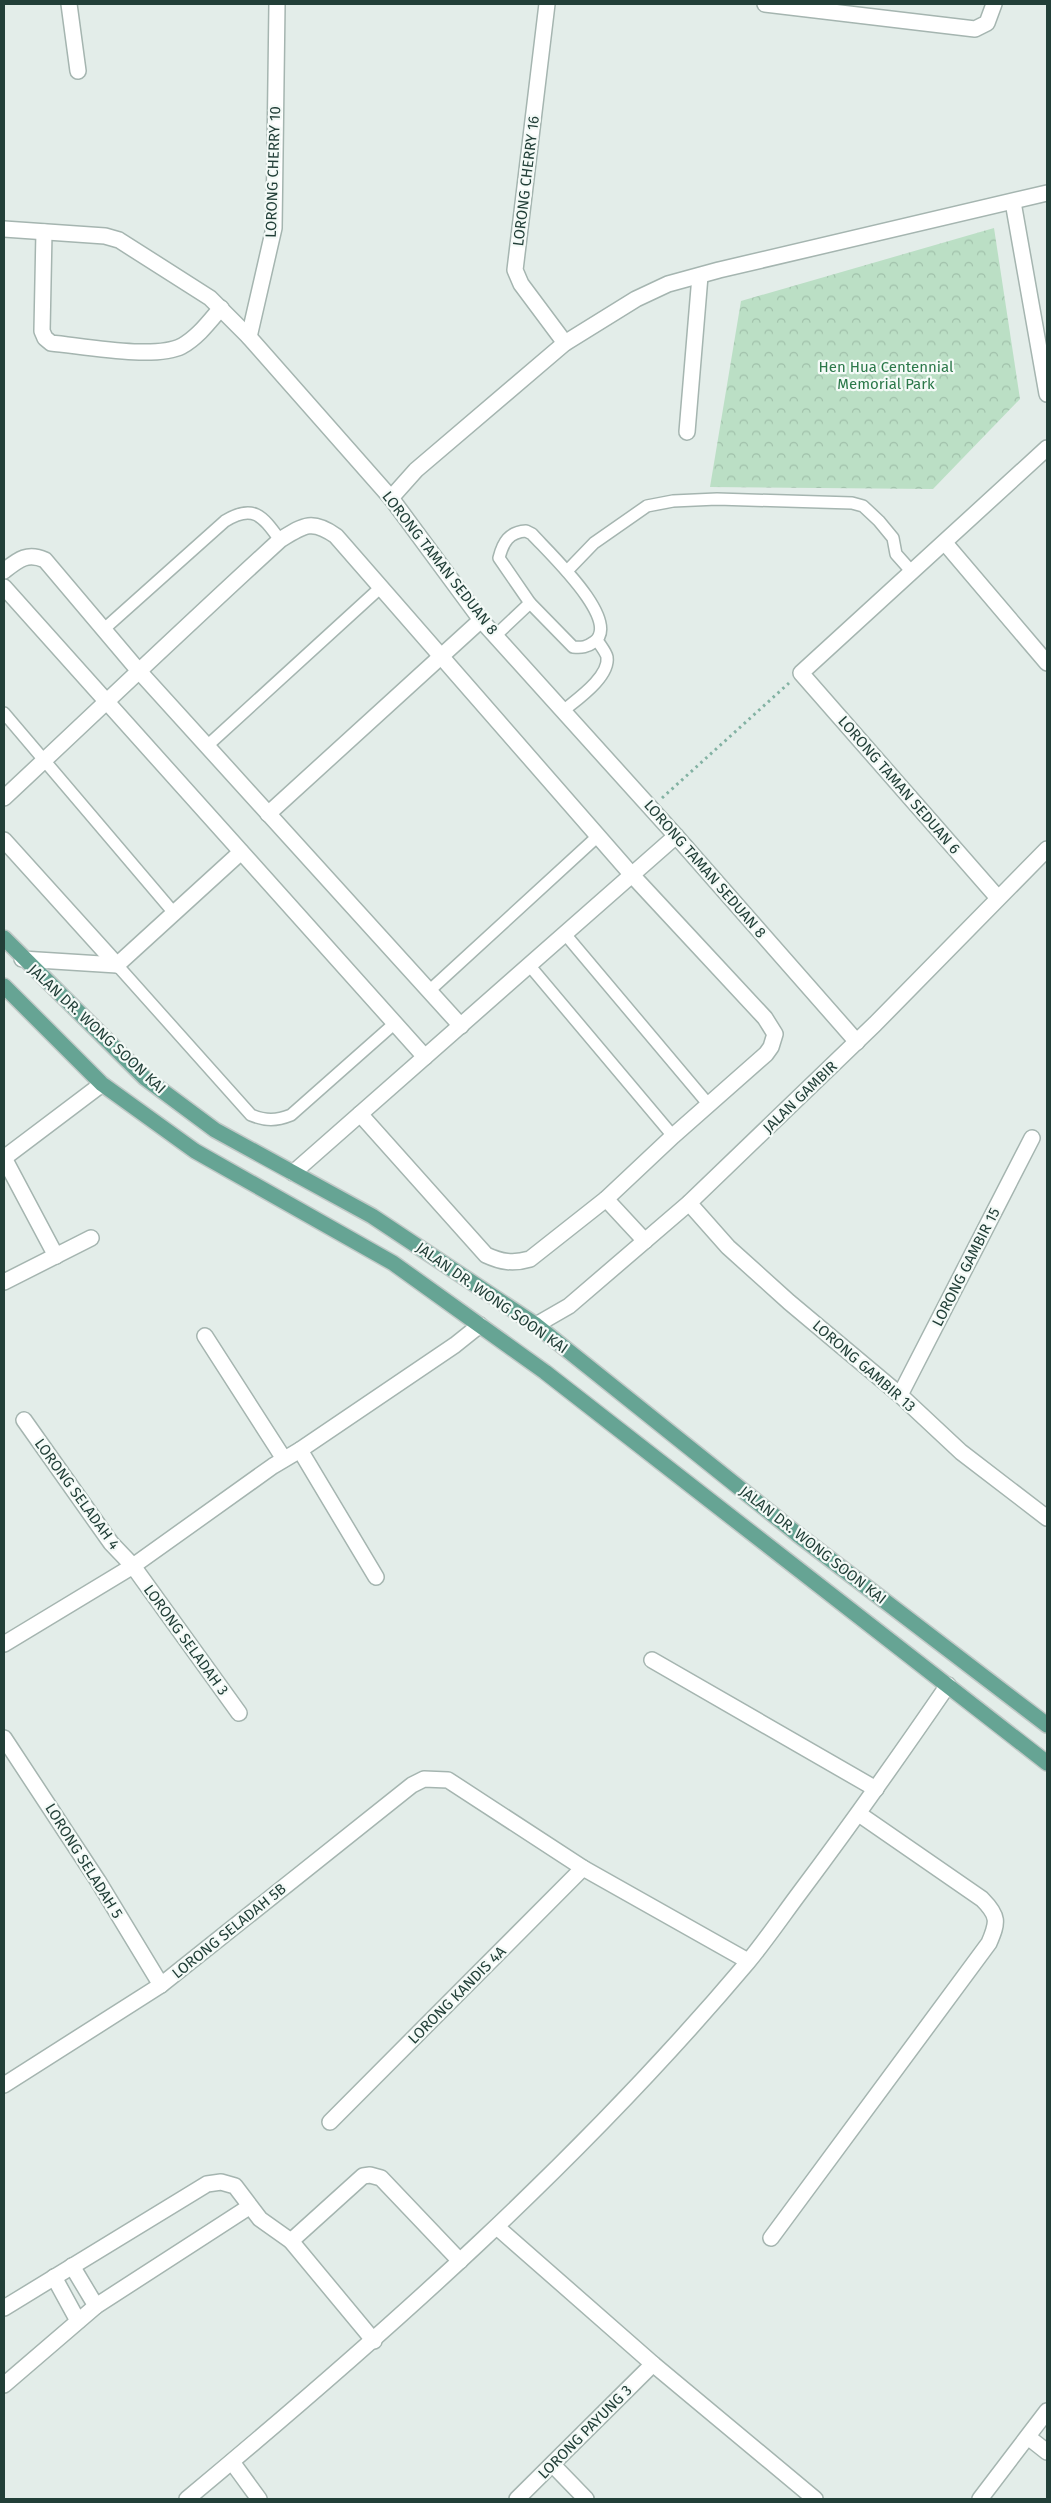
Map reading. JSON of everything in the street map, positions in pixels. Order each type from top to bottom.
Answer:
[{"type":"main road","name":"JALAN DR. WONG SOON KAI","points":[[4,938],[22,958],[145,1078],[215,1130],[372,1216],[536,1325],[797,1534],[1047,1725]]},
{"type":"main road","name":"JALAN DR. WONG SOON KAI","points":[[4,986],[102,1084],[195,1151],[393,1263],[480,1325],[545,1372],[1047,1763]]},
{"type":"street","points":[[69,4],[78,71]]},
{"type":"street","name":"LORONG CHERRY 10","points":[[249,337],[274,228],[277,4]]},
{"type":"street","name":"LORONG CHERRY 16","points":[[547,4],[515,270],[521,284],[565,343]]},
{"type":"street","points":[[766,4],[975,29],[987,23],[994,4]]},
{"type":"street","points":[[391,498],[416,470],[565,343],[636,298],[668,284],[1047,193]]},
{"type":"street","points":[[1013,202],[1047,394]]},
{"type":"street","name":"LORONG TAMAN SEDUAN 8","points":[[4,229],[105,236],[119,240],[210,298],[249,337],[391,498],[481,620],[676,836],[857,1042]]},
{"type":"street","points":[[44,232],[42,331],[45,338],[51,343],[156,353],[181,346],[202,332],[220,308]]},
{"type":"street","points":[[687,432],[700,276]]},
{"type":"street","points":[[801,673],[1047,448]]},
{"type":"street","points":[[4,798],[107,702],[138,670],[280,540],[302,526],[320,525],[336,536],[632,875],[773,1029],[774,1040],[766,1054],[673,1136],[606,1199],[530,1259],[508,1262],[496,1260],[486,1255],[360,1114]]},
{"type":"street","points":[[945,543],[1047,663]]},
{"type":"street","points":[[4,570],[18,559],[27,556],[35,556],[45,560],[138,670],[460,1026]]},
{"type":"street","points":[[4,587],[425,1057]]},
{"type":"street","points":[[268,814],[481,620]]},
{"type":"street","name":"LORONG TAMAN SEDUAN 6","points":[[801,673],[998,898]]},
{"type":"street","points":[[293,1173],[676,836]]},
{"type":"street","points":[[4,840],[117,965]]},
{"type":"street","name":"JALAN GAMBIR","points":[[536,1325],[569,1306],[690,1203],[857,1042],[1047,850]]},
{"type":"street","points":[[22,958],[117,965],[241,852]]},
{"type":"street","points":[[56,1256],[4,1158],[102,1084]]},
{"type":"street","name":"LORONG GAMBIR 15","points":[[900,1395],[1032,1138]]},
{"type":"street","points":[[606,1199],[645,1240]]},
{"type":"street","name":"LORONG GAMBIR 13","points":[[690,1203],[728,1247],[900,1395],[961,1452],[1047,1518]]},
{"type":"street","points":[[4,1282],[91,1238]]},
{"type":"street","points":[[4,1644],[133,1566],[284,1459],[455,1345],[480,1325]]},
{"type":"street","points":[[204,1336],[284,1459]]},
{"type":"street","name":"LORONG SELADAH 4","points":[[24,1420],[111,1543],[133,1566]]},
{"type":"street","points":[[300,1450],[376,1577]]},
{"type":"street","name":"LORONG SELADAH 3","points":[[133,1566],[239,1713]]},
{"type":"street","points":[[652,1660],[876,1789]]},
{"type":"street","points":[[187,2499],[374,2341],[497,2227],[646,2076],[748,1962],[859,1814],[948,1685]]},
{"type":"street","name":"LORONG SELADAH 5","points":[[4,1738],[98,1881],[161,1985]]},
{"type":"street","name":"LORONG SELADAH 5B","points":[[4,2085],[161,1985],[412,1784],[424,1779],[448,1780],[583,1868]]},
{"type":"street","points":[[771,2238],[989,1944],[996,1921],[993,1910],[982,1899],[859,1814]]},
{"type":"street","points":[[583,1868],[748,1962]]},
{"type":"street","name":"LORONG KANDIS 4A","points":[[330,2122],[583,1868]]},
{"type":"street","points":[[291,2241],[363,2176],[370,2174],[381,2178],[460,2261]]},
{"type":"street","points":[[4,2308],[207,2184],[221,2182],[236,2186],[249,2207],[260,2219],[291,2241],[374,2341]]},
{"type":"street","points":[[4,2385],[96,2306],[249,2207]]},
{"type":"street","points":[[497,2227],[653,2364],[815,2499]]},
{"type":"street","points":[[72,2266],[96,2306]]},
{"type":"street","points":[[54,2277],[78,2321]]},
{"type":"street","name":"LORONG PAYUNG 3","points":[[517,2499],[653,2364]]},
{"type":"street","points":[[980,2499],[1047,2411]]},
{"type":"street","points":[[1028,2437],[1047,2452]]},
{"type":"street","points":[[232,2462],[259,2499]]},
{"type":"street","points":[[553,2465],[586,2499]]},
{"type":"lane","points":[[567,571],[594,543],[647,506],[673,501],[717,499],[852,503],[863,506],[893,538],[896,554],[912,572]]},
{"type":"lane","points":[[103,630],[226,521],[237,514],[250,512],[263,518],[280,540]]},
{"type":"lane","points":[[526,531],[532,534],[567,571],[598,612],[601,629],[597,640],[586,647],[573,647],[530,603],[499,558],[507,538],[516,532],[526,531]]},
{"type":"lane","points":[[207,746],[380,588]]},
{"type":"lane","points":[[495,636],[530,603]]},
{"type":"lane","points":[[563,711],[595,685],[605,667],[607,657],[597,640]]},
{"type":"lane","points":[[4,713],[174,912]]},
{"type":"lane","points":[[429,991],[598,836]]},
{"type":"lane","points":[[565,934],[709,1105]]},
{"type":"lane","points":[[117,965],[251,1115],[264,1120],[279,1120],[291,1114],[395,1023]]},
{"type":"lane","points":[[530,965],[673,1136]]},
{"type":"path","points":[[651,809],[801,673]]},
{"type":"green space","name":"Hen Hua Centennial Memorial Park","points":[[994,228],[1020,399],[933,489],[710,487],[741,301]]}]
